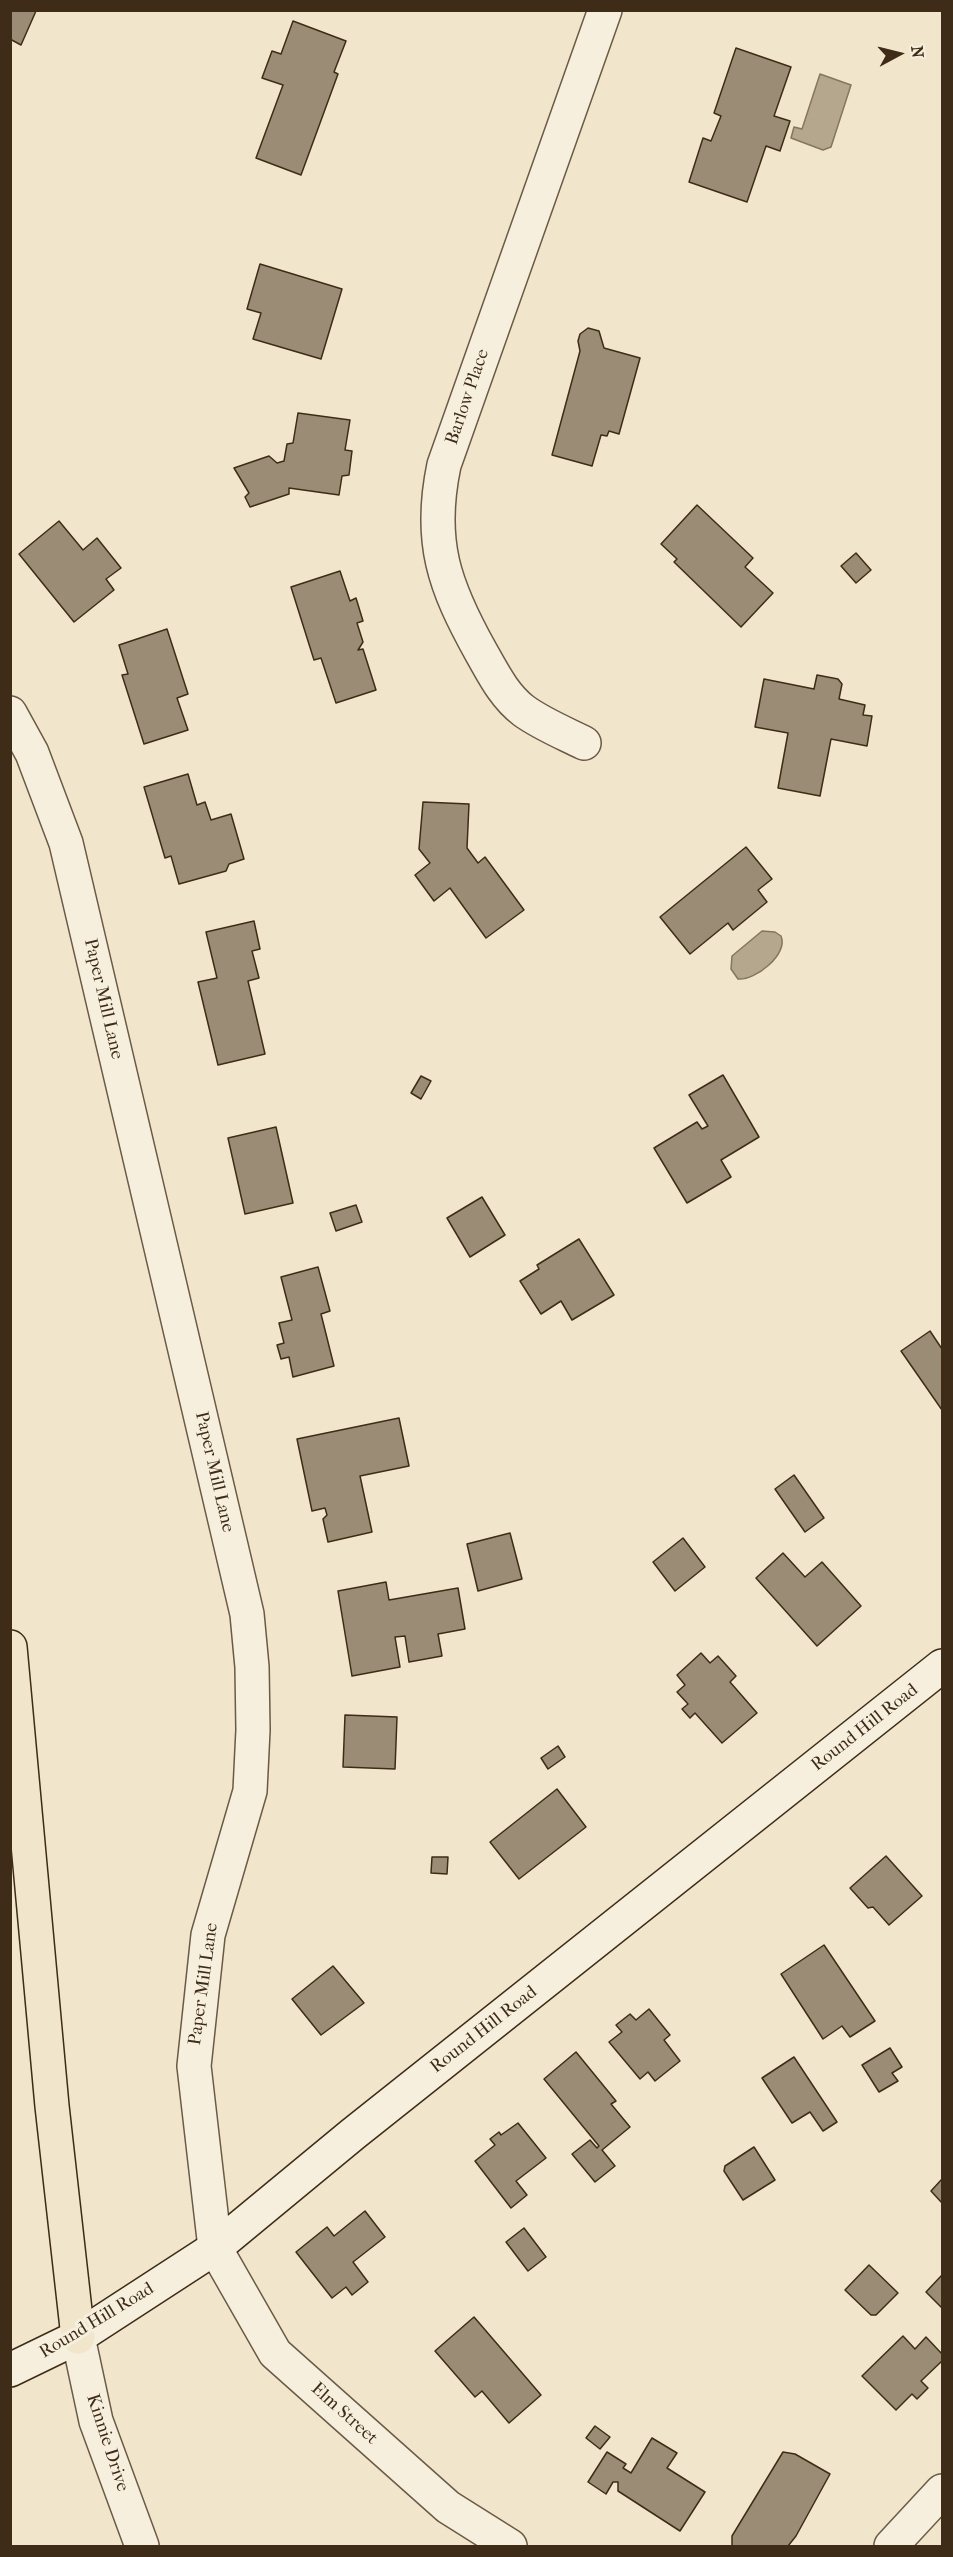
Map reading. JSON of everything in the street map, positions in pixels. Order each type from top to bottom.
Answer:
[{"type":"highway","points":[[10,1647],[51,2106],[78,2337]]},
{"type":"street","name":"Barlow Place","points":[[584,743],[522,710],[502,689],[457,609],[443,570],[438,537],[437,498],[444,465],[605,10]]},
{"type":"street","name":"Paper Mill Lane","points":[[10,713],[32,753],[66,843],[247,1614],[252,1667],[253,1730],[250,1791],[207,1935],[194,2066],[215,2248]]},
{"type":"street","name":"Round Hill Road","points":[[10,2370],[78,2337],[215,2248],[353,2134],[942,1666]]},
{"type":"street","name":"Elm Street","points":[[215,2248],[275,2352],[448,2507],[510,2547]]},
{"type":"street","name":"Kinnie Drive","points":[[78,2337],[96,2421],[142,2547]]},
{"type":"street","points":[[891,2547],[942,2492]]},
{"type":"shaded area","points":[[820,74],[851,85],[831,147],[823,150],[791,138],[794,127],[802,129]]},
{"type":"shaded area","points":[[762,931],[775,932],[781,936],[780,951],[761,971],[753,976],[738,979],[731,969],[732,956]]},
{"type":"building","points":[[10,10],[36,11],[21,45],[10,39]]},
{"type":"building","points":[[293,21],[346,41],[334,72],[338,74],[301,175],[256,158],[283,85],[262,78],[272,51],[281,54]]},
{"type":"building","points":[[736,48],[791,67],[774,116],[790,121],[780,151],[766,146],[747,202],[689,182],[703,138],[711,141],[721,116],[714,113]]},
{"type":"building","points":[[260,264],[342,289],[321,359],[253,339],[261,313],[247,309]]},
{"type":"building","points":[[588,328],[599,331],[604,348],[640,358],[619,434],[609,431],[607,436],[601,435],[592,466],[552,455],[580,351],[578,341],[580,334]]},
{"type":"building","points":[[298,413],[350,420],[345,450],[352,451],[349,475],[342,476],[339,495],[289,488],[289,494],[250,507],[245,497],[249,493],[234,468],[269,456],[277,463],[284,461],[287,444],[293,443]]},
{"type":"building","points":[[697,505],[753,558],[745,567],[773,593],[741,627],[674,562],[677,559],[661,544]]},
{"type":"building","points":[[59,521],[83,550],[97,538],[121,568],[106,579],[114,590],[74,622],[19,554]]},
{"type":"building","points":[[856,553],[871,570],[856,583],[841,566]]},
{"type":"building","points":[[340,571],[350,601],[356,598],[363,621],[357,623],[363,642],[358,650],[363,649],[376,690],[336,703],[321,658],[314,660],[291,587]]},
{"type":"building","points":[[167,629],[188,694],[177,698],[188,730],[144,744],[122,675],[128,674],[119,645]]},
{"type":"building","points":[[817,675],[838,679],[842,684],[839,699],[865,705],[863,715],[872,716],[867,746],[831,739],[820,796],[778,788],[788,733],[755,727],[764,679],[814,689]]},
{"type":"building","points":[[188,774],[197,805],[205,802],[211,820],[231,814],[244,859],[229,864],[226,871],[179,884],[171,856],[165,858],[144,787]]},
{"type":"building","points":[[423,802],[469,804],[467,848],[478,863],[485,857],[524,910],[486,938],[450,888],[434,901],[415,875],[430,863],[419,849]]},
{"type":"building","points":[[746,847],[772,879],[758,890],[767,902],[733,930],[728,923],[690,954],[660,917]]},
{"type":"building","points":[[254,921],[260,949],[252,951],[259,978],[248,981],[265,1054],[218,1065],[198,982],[217,978],[206,932]]},
{"type":"building","points":[[723,1075],[759,1137],[721,1160],[731,1177],[687,1203],[654,1148],[697,1122],[702,1129],[708,1126],[689,1095]]},
{"type":"building","points":[[421,1076],[431,1081],[421,1099],[411,1093]]},
{"type":"building","points":[[276,1127],[293,1203],[245,1214],[228,1138]]},
{"type":"building","points":[[482,1197],[505,1235],[470,1257],[447,1218]]},
{"type":"building","points":[[356,1205],[362,1222],[336,1231],[330,1213]]},
{"type":"building","points":[[579,1239],[614,1295],[572,1320],[561,1301],[541,1314],[520,1281],[539,1269],[537,1265]]},
{"type":"building","points":[[318,1267],[330,1311],[321,1314],[334,1366],[293,1377],[289,1357],[281,1359],[277,1345],[284,1343],[279,1323],[292,1320],[281,1277]]},
{"type":"building","points":[[930,1331],[942,1349],[942,1410],[901,1351]]},
{"type":"building","points":[[399,1418],[409,1466],[360,1476],[372,1532],[328,1542],[323,1519],[327,1515],[325,1508],[312,1511],[297,1439]]},
{"type":"building","points":[[794,1475],[824,1518],[805,1532],[775,1489]]},
{"type":"building","points":[[510,1533],[522,1579],[478,1591],[467,1544]]},
{"type":"building","points":[[683,1538],[705,1567],[675,1591],[653,1562]]},
{"type":"building","points":[[783,1553],[805,1577],[822,1562],[861,1606],[817,1646],[756,1578]]},
{"type":"building","points":[[386,1582],[389,1600],[458,1588],[465,1629],[438,1634],[442,1656],[409,1662],[405,1636],[395,1637],[400,1667],[352,1676],[338,1591]]},
{"type":"building","points":[[701,1653],[710,1663],[718,1656],[736,1676],[730,1682],[757,1713],[722,1743],[695,1713],[690,1718],[682,1709],[688,1704],[677,1692],[685,1685],[677,1675]]},
{"type":"building","points":[[345,1715],[397,1717],[395,1769],[343,1767]]},
{"type":"building","points":[[558,1746],[565,1757],[548,1769],[541,1758]]},
{"type":"building","points":[[557,1789],[586,1827],[519,1879],[490,1842]]},
{"type":"building","points":[[886,1856],[922,1896],[889,1925],[873,1907],[868,1908],[850,1888]]},
{"type":"building","points":[[432,1857],[448,1857],[447,1874],[431,1873]]},
{"type":"building","points":[[824,1945],[875,2021],[850,2037],[842,2026],[823,2039],[781,1974]]},
{"type":"building","points":[[333,1966],[364,2003],[321,2035],[292,1999]]},
{"type":"building","points":[[649,2009],[670,2035],[664,2040],[680,2061],[655,2081],[648,2072],[640,2079],[609,2042],[622,2032],[616,2025],[630,2014],[636,2020]]},
{"type":"building","points":[[890,2048],[902,2067],[892,2073],[898,2081],[879,2092],[862,2065]]},
{"type":"building","points":[[576,2052],[616,2101],[611,2104],[630,2127],[602,2150],[615,2166],[595,2182],[572,2154],[590,2140],[597,2148],[599,2146],[544,2079]]},
{"type":"building","points":[[794,2057],[837,2122],[823,2131],[810,2112],[792,2123],[762,2078]]},
{"type":"building","points":[[518,2123],[546,2158],[516,2181],[527,2195],[511,2208],[475,2161],[495,2145],[490,2139],[499,2132],[501,2135]]},
{"type":"building","points":[[754,2147],[775,2180],[743,2200],[724,2171],[725,2166]]},
{"type":"building","points":[[942,2179],[942,2203],[931,2191]]},
{"type":"building","points":[[365,2211],[385,2237],[353,2262],[368,2282],[352,2295],[346,2287],[332,2298],[296,2252],[327,2227],[334,2236]]},
{"type":"building","points":[[524,2228],[546,2257],[528,2271],[506,2242]]},
{"type":"building","points":[[869,2265],[898,2293],[876,2315],[871,2315],[845,2290]]},
{"type":"building","points":[[942,2275],[942,2308],[926,2292]]},
{"type":"building","points":[[474,2317],[541,2395],[509,2423],[482,2391],[475,2397],[435,2351]]},
{"type":"building","points":[[903,2336],[915,2349],[926,2337],[942,2354],[942,2361],[921,2381],[928,2388],[917,2399],[912,2394],[896,2410],[862,2376]]},
{"type":"building","points":[[595,2426],[610,2437],[600,2449],[586,2438]]},
{"type":"building","points":[[652,2438],[677,2453],[667,2468],[705,2492],[680,2531],[618,2491],[618,2482],[613,2482],[606,2494],[588,2482],[607,2452],[626,2464],[623,2468],[631,2473]]},
{"type":"building","points":[[783,2452],[795,2454],[830,2474],[796,2536],[788,2546],[732,2546],[732,2536]]}]
